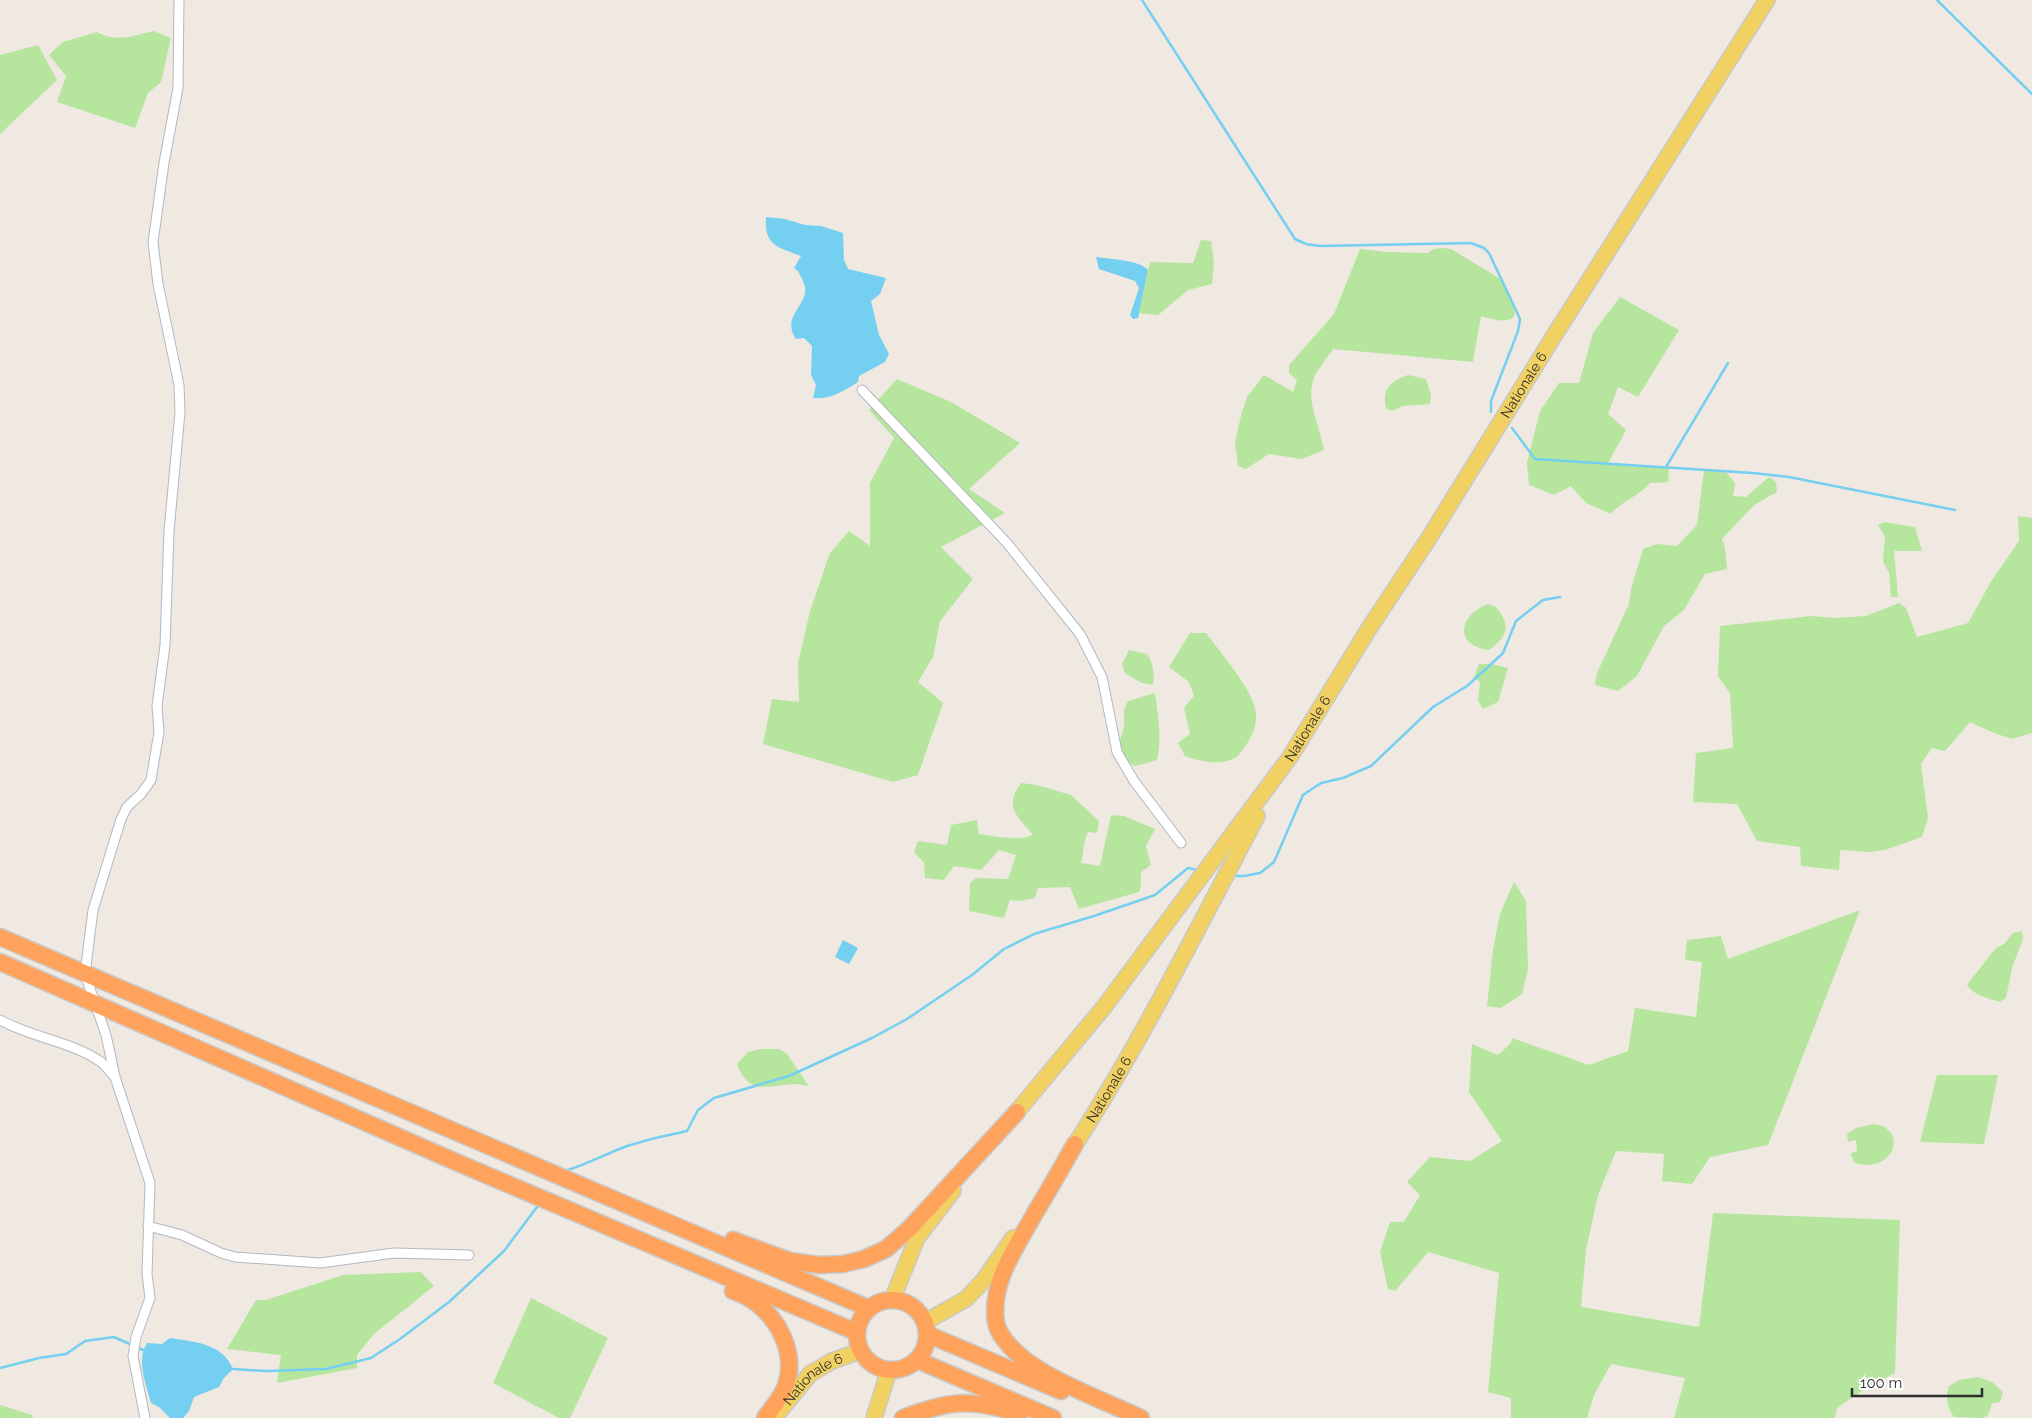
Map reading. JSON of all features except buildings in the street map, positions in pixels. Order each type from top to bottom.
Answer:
[{"type":"highway","points":[[0,937],[470,1140],[868,1308]]},
{"type":"highway","points":[[0,962],[456,1162],[856,1332],[862,1315],[868,1308],[875,1304],[892,1300],[902,1301],[920,1313],[926,1328],[923,1352],[909,1366],[899,1370],[889,1370]]},
{"type":"highway","points":[[470,1140],[790,1261],[819,1265],[843,1264],[864,1259],[886,1249],[909,1230],[1017,1112]]},
{"type":"highway","points":[[1075,1144],[1009,1260],[995,1304],[996,1324],[1007,1343],[1026,1360],[1052,1376],[1141,1418]]},
{"type":"highway","points":[[456,1162],[756,1303],[767,1313],[781,1331],[788,1353],[789,1369],[786,1385],[766,1418]]},
{"type":"highway","points":[[926,1328],[1122,1418]]},
{"type":"highway","name":"Nationale 6","points":[[856,1332],[860,1351],[867,1361],[877,1368],[889,1370]]},
{"type":"highway","points":[[917,1360],[1053,1418]]},
{"type":"highway","points":[[904,1418],[944,1404],[966,1402],[993,1405],[1030,1418]]},
{"type":"main road","name":"Nationale 6","points":[[892,1300],[917,1238],[1017,1112],[1104,1007],[1280,770],[1370,627],[1429,538],[1547,347],[1767,0]]},
{"type":"main road","name":"Nationale 6","points":[[926,1328],[966,1299],[983,1281],[1075,1144],[1160,1001],[1280,770]]},
{"type":"main road","name":"Nationale 6","points":[[774,1418],[810,1374],[832,1361],[860,1351]]},
{"type":"main road","points":[[874,1418],[889,1370]]},
{"type":"street","points":[[145,1418],[132,1356],[136,1337],[150,1298],[147,1274],[150,1183],[115,1077],[106,1035],[85,974],[93,910],[97,894],[121,819],[127,807],[141,794],[150,780],[159,732],[158,706],[165,645],[169,531],[180,412],[179,385],[158,284],[153,242],[164,163],[178,88],[179,0]]},
{"type":"street","points":[[862,390],[1007,544],[1080,634],[1102,677],[1117,752],[1134,781],[1181,843]]},
{"type":"street","points":[[0,1020],[18,1030],[70,1045],[102,1063],[115,1077]]},
{"type":"street","points":[[148,1226],[182,1235],[221,1253],[235,1257],[320,1263],[394,1253],[470,1255]]},
{"type":"green space","points":[[153,31],[171,38],[161,82],[148,93],[135,128],[57,102],[66,76],[49,55],[63,42],[97,32],[118,38]]},
{"type":"green space","points":[[38,45],[57,80],[0,134],[0,55]]},
{"type":"green space","points":[[1201,240],[1211,241],[1214,263],[1212,284],[1188,290],[1158,315],[1139,313],[1150,262],[1193,263]]},
{"type":"green space","points":[[1360,249],[1428,253],[1433,249],[1451,249],[1499,278],[1506,286],[1513,302],[1515,312],[1514,317],[1510,319],[1498,320],[1481,316],[1473,362],[1333,349],[1315,375],[1311,396],[1324,450],[1302,459],[1269,454],[1246,469],[1238,466],[1235,442],[1247,397],[1264,375],[1293,392],[1297,380],[1289,373],[1289,365],[1334,314]]},
{"type":"green space","points":[[1620,297],[1679,330],[1638,397],[1618,387],[1608,414],[1626,430],[1608,463],[1669,467],[1668,482],[1650,483],[1611,514],[1586,503],[1571,486],[1554,495],[1529,485],[1527,463],[1540,411],[1559,383],[1579,383],[1593,333]]},
{"type":"green space","points":[[1408,375],[1426,379],[1431,395],[1430,404],[1403,406],[1391,411],[1386,408],[1386,391],[1396,380]]},
{"type":"green space","points":[[897,379],[951,402],[1020,443],[969,489],[1005,513],[941,547],[973,579],[940,621],[933,657],[918,682],[943,703],[918,775],[893,782],[763,744],[772,699],[799,702],[798,663],[810,611],[830,553],[849,531],[870,546],[870,483],[894,438],[869,410]]},
{"type":"green space","points":[[1704,470],[1725,471],[1735,483],[1733,496],[1746,497],[1769,477],[1776,482],[1777,492],[1754,505],[1722,539],[1727,569],[1705,574],[1684,610],[1664,626],[1637,676],[1618,691],[1595,685],[1597,673],[1629,604],[1631,589],[1643,549],[1657,544],[1677,546],[1697,525]]},
{"type":"green space","points":[[2018,516],[2032,518],[2032,733],[2012,739],[1970,722],[1945,751],[1932,748],[1921,764],[1928,818],[1922,837],[1885,850],[1869,852],[1840,850],[1839,870],[1801,866],[1800,847],[1757,841],[1737,804],[1693,802],[1696,753],[1733,748],[1730,693],[1718,676],[1720,626],[1811,616],[1835,618],[1866,616],[1899,603],[1906,608],[1917,637],[1968,623],[1992,580],[2019,541]]},
{"type":"green space","points":[[1884,522],[1915,527],[1922,551],[1894,551],[1898,597],[1891,597],[1889,572],[1883,562],[1885,537],[1878,525]]},
{"type":"green space","points":[[1488,604],[1496,607],[1505,625],[1504,635],[1489,650],[1470,643],[1465,637],[1464,630],[1466,622],[1471,615]]},
{"type":"green space","points":[[1190,633],[1206,633],[1232,667],[1253,702],[1256,721],[1251,737],[1238,756],[1227,761],[1209,762],[1185,756],[1178,743],[1190,734],[1184,708],[1194,696],[1189,682],[1169,667]]},
{"type":"green space","points":[[1129,650],[1147,654],[1153,668],[1153,685],[1142,683],[1125,673],[1122,664]]},
{"type":"green space","points":[[1479,664],[1492,664],[1508,668],[1498,702],[1483,709],[1478,701],[1480,682],[1474,677]]},
{"type":"green space","points":[[1155,693],[1159,735],[1157,760],[1135,766],[1117,752],[1124,726],[1124,710],[1128,701]]},
{"type":"green space","points":[[1021,783],[1037,785],[1071,795],[1099,821],[1097,833],[1088,832],[1086,836],[1081,863],[1100,866],[1111,815],[1124,816],[1155,829],[1146,846],[1151,865],[1141,872],[1139,892],[1079,909],[1070,887],[1038,888],[1035,898],[1020,901],[1010,900],[1004,918],[969,911],[970,883],[976,878],[1008,879],[1016,855],[999,850],[981,870],[954,866],[944,880],[925,878],[924,863],[914,852],[918,841],[947,845],[951,825],[977,820],[979,834],[1013,838],[1033,835],[1018,817],[1013,805],[1013,799]]},
{"type":"green space","points":[[1514,882],[1526,901],[1528,969],[1522,994],[1501,1008],[1487,1006],[1493,950],[1500,914]]},
{"type":"green space","points":[[1860,910],[1768,1145],[1710,1157],[1692,1184],[1662,1181],[1664,1154],[1616,1151],[1598,1195],[1586,1250],[1581,1307],[1699,1327],[1713,1213],[1900,1220],[1895,1373],[1869,1386],[1837,1408],[1835,1418],[1674,1418],[1685,1378],[1611,1364],[1594,1395],[1587,1418],[1511,1418],[1511,1398],[1488,1392],[1499,1273],[1428,1252],[1395,1291],[1388,1289],[1380,1252],[1390,1222],[1404,1222],[1420,1195],[1407,1182],[1430,1157],[1470,1161],[1502,1141],[1469,1092],[1472,1044],[1498,1055],[1511,1043],[1512,1038],[1589,1065],[1628,1051],[1635,1008],[1696,1017],[1702,962],[1685,960],[1687,940],[1721,936],[1728,959]]},
{"type":"green space","points":[[2022,931],[2023,939],[2012,968],[2006,998],[2000,1002],[1974,992],[1967,985],[1995,949],[2004,944],[2013,933]]},
{"type":"green space","points":[[761,1049],[779,1049],[787,1054],[809,1086],[793,1084],[767,1087],[753,1084],[747,1080],[741,1074],[737,1064],[748,1052]]},
{"type":"green space","points":[[1937,1075],[1998,1075],[1984,1144],[1920,1142]]},
{"type":"green space","points":[[1874,1124],[1885,1128],[1892,1134],[1894,1142],[1892,1150],[1879,1163],[1868,1165],[1855,1163],[1850,1154],[1857,1151],[1856,1140],[1848,1142],[1847,1134],[1856,1128]]},
{"type":"green space","points":[[421,1272],[434,1286],[374,1334],[357,1355],[357,1368],[277,1383],[281,1355],[227,1349],[256,1300],[266,1300],[343,1275]]},
{"type":"green space","points":[[531,1298],[608,1338],[570,1418],[559,1418],[493,1383]]},
{"type":"green space","points":[[1978,1377],[1992,1382],[2003,1392],[2000,1402],[1992,1403],[1988,1415],[1983,1418],[1954,1417],[1947,1402],[1949,1386],[1959,1380]]},
{"type":"green space","points":[[0,1405],[32,1415],[33,1418],[0,1418]]},
{"type":"water","points":[[766,217],[785,219],[805,225],[821,226],[843,233],[844,260],[848,269],[886,278],[880,294],[871,301],[879,335],[889,354],[885,362],[859,376],[858,382],[837,394],[825,398],[813,398],[816,385],[811,375],[812,346],[804,338],[796,339],[791,323],[804,296],[803,281],[794,268],[801,256],[779,247],[770,240],[767,234]]},
{"type":"water","points":[[1096,257],[1131,262],[1148,270],[1138,318],[1133,319],[1130,315],[1139,288],[1135,281],[1099,269]]},
{"type":"water","points":[[843,940],[858,948],[849,964],[835,957]]},
{"type":"water","points":[[170,1338],[207,1345],[222,1354],[233,1369],[224,1378],[219,1387],[194,1397],[189,1411],[183,1418],[170,1418],[159,1407],[151,1403],[143,1372],[142,1357],[147,1343],[162,1344]]},
{"type":"waterway","points":[[1142,0],[1295,239],[1306,244],[1320,246],[1471,243],[1484,248],[1489,253],[1520,319],[1518,331],[1491,401],[1491,412]]},
{"type":"waterway","points":[[1937,0],[2032,94]]},
{"type":"waterway","points":[[1666,467],[1728,363]]},
{"type":"waterway","points":[[1512,428],[1535,459],[1789,477],[1955,510]]},
{"type":"waterway","points":[[1236,876],[1260,873],[1274,862],[1303,795],[1321,783],[1343,778],[1371,766],[1433,707],[1467,686],[1503,653],[1516,621],[1543,600],[1560,597]]},
{"type":"waterway","points":[[568,1170],[630,1145],[687,1131],[698,1110],[714,1098],[789,1076],[872,1038],[907,1019],[972,975],[1004,949],[1034,934],[1155,895],[1188,868],[1197,870]]},
{"type":"waterway","points":[[233,1369],[266,1371],[326,1369],[371,1358],[449,1302],[504,1251],[537,1207]]},
{"type":"waterway","points":[[0,1368],[39,1358],[66,1354],[85,1341],[114,1337],[143,1350]]}]
